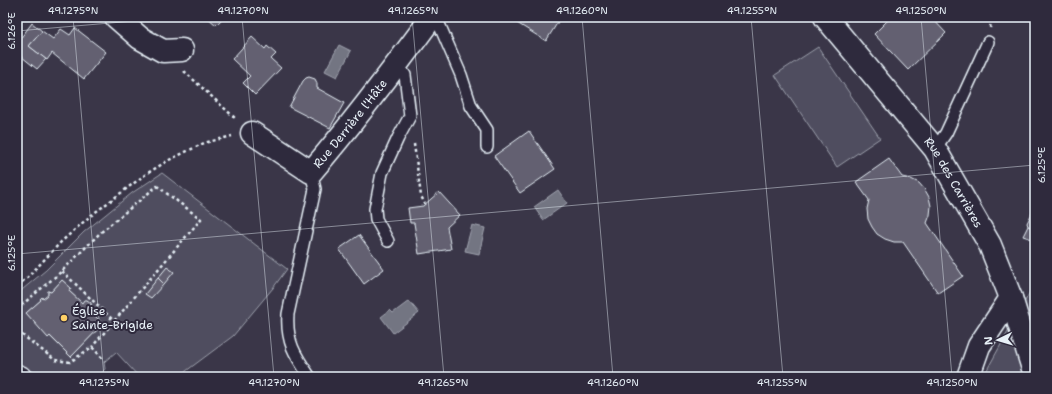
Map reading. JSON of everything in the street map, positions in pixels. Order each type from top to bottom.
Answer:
[{"type":"street","points":[[116,17],[140,38],[173,50]]},
{"type":"street","name":"Rue Derrière l'Hâte","points":[[252,133],[311,172],[334,146],[432,17]]},
{"type":"street","name":"Rue des Carrières","points":[[825,17],[935,150],[990,245],[1011,298],[1035,375]]},
{"type":"street","points":[[968,377],[979,346],[1011,298]]},
{"type":"lane","points":[[436,17],[461,75],[471,106],[487,130],[486,147]]},
{"type":"lane","points":[[935,150],[946,133],[988,42]]},
{"type":"lane","points":[[388,241],[376,219],[375,208],[382,173],[410,116],[405,75],[397,64]]},
{"type":"lane","points":[[310,377],[296,356],[289,340],[287,326],[288,314],[315,189],[311,172]]},
{"type":"path","points":[[173,50],[197,84],[252,133]]},
{"type":"path","points":[[410,116],[421,196],[425,204]]},
{"type":"path","points":[[17,286],[27,278],[61,242],[89,217],[146,174],[169,160],[204,143],[252,133]]},
{"type":"path","points":[[17,309],[62,271],[100,233],[157,186],[202,219],[92,348],[70,362],[55,360],[17,330]]},
{"type":"path","points":[[62,271],[114,321]]},
{"type":"path","points":[[92,348],[105,361]]},
{"type":"shaded area","points":[[818,47],[880,138],[837,167],[775,75]]},
{"type":"shaded area","points":[[162,173],[287,269],[233,336],[178,377],[139,377],[116,352],[104,362],[105,369],[98,377],[44,377],[17,364],[17,294],[46,270],[84,232],[132,193]],"holes":[[[62,280],[71,288],[69,291],[82,303],[87,300],[91,303],[89,310],[103,324],[71,357],[26,313],[41,300],[40,299],[42,297],[43,299],[48,295],[48,291],[51,292]]]},
{"type":"shaded area","points":[[1035,283],[1035,377],[983,377]]},
{"type":"water","points":[[339,45],[351,51],[337,77],[325,71]]},
{"type":"water","points":[[558,190],[567,203],[543,220],[534,207]]},
{"type":"water","points":[[472,225],[485,228],[479,254],[465,251]]},
{"type":"water","points":[[409,301],[419,313],[393,333],[381,317],[390,310],[393,313]]},
{"type":"building","points":[[207,17],[224,17],[216,25]]},
{"type":"building","points":[[520,17],[561,17],[546,41],[517,23]]},
{"type":"building","points":[[891,17],[931,17],[946,33],[908,70],[874,34]]},
{"type":"building","points":[[32,23],[42,31],[29,46],[46,59],[37,69],[17,53],[17,43]]},
{"type":"building","points":[[75,28],[106,52],[84,79],[52,53],[47,60],[29,46],[42,31],[53,39],[61,29],[70,35]]},
{"type":"building","points":[[252,37],[265,49],[267,46],[276,54],[271,59],[281,68],[255,95],[243,83],[250,76],[232,59]]},
{"type":"building","points":[[309,77],[315,79],[317,88],[344,103],[330,128],[289,107],[303,81]]},
{"type":"building","points":[[529,131],[555,169],[520,193],[494,156]]},
{"type":"building","points":[[889,159],[902,177],[919,183],[925,190],[929,197],[931,206],[927,223],[963,276],[938,293],[903,242],[894,242],[877,234],[868,219],[867,209],[869,200],[856,182]]},
{"type":"building","points":[[439,192],[460,215],[447,227],[451,249],[419,254],[414,223],[410,223],[408,208],[423,206]]},
{"type":"building","points":[[1032,213],[1035,213],[1035,229],[1028,226],[1027,223]]},
{"type":"building","points":[[1028,226],[1035,229],[1035,240],[1023,236]]},
{"type":"building","points":[[359,235],[384,269],[364,284],[339,249]]},
{"type":"building","points":[[167,267],[174,272],[164,284],[158,278]]},
{"type":"building","points":[[158,278],[164,284],[151,298],[145,294]]},
{"type":"building","name":"Église Sainte-Brigide","points":[[62,280],[71,288],[69,291],[82,303],[84,300],[87,300],[91,303],[89,310],[103,324],[71,357],[50,336],[48,338],[26,313],[41,300],[40,299],[42,297],[43,299],[48,295],[48,291],[51,292]]},
{"type":"place","name":"Église Sainte-Brigide","points":[[64,318]]}]
